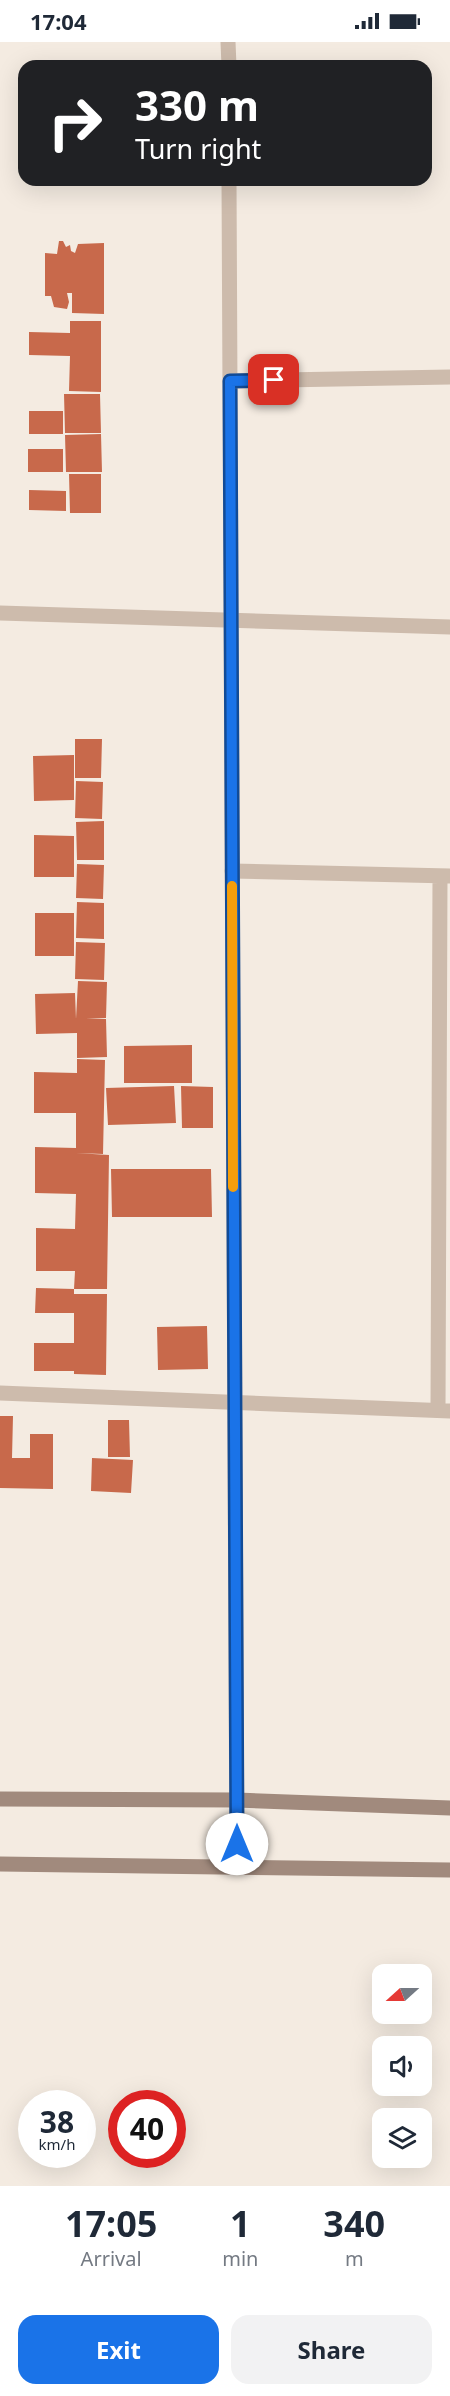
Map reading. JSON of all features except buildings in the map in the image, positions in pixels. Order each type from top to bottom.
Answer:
[{"type":"main road","points":[[0,1799],[237,1800],[450,1808]]},
{"type":"main road","points":[[0,1864],[450,1870]]},
{"type":"street","points":[[228,42],[228,60]]},
{"type":"street","points":[[229,186],[237,1866]]},
{"type":"street","points":[[230,381],[450,377]]},
{"type":"street","points":[[0,613],[450,627]]},
{"type":"street","points":[[0,1393],[444,1411],[445,876],[232,871]]},
{"type":"slow traffic","points":[[232,886],[233,1187]]},
{"type":"route","points":[[237,1844],[230,381],[274,380]]}]
